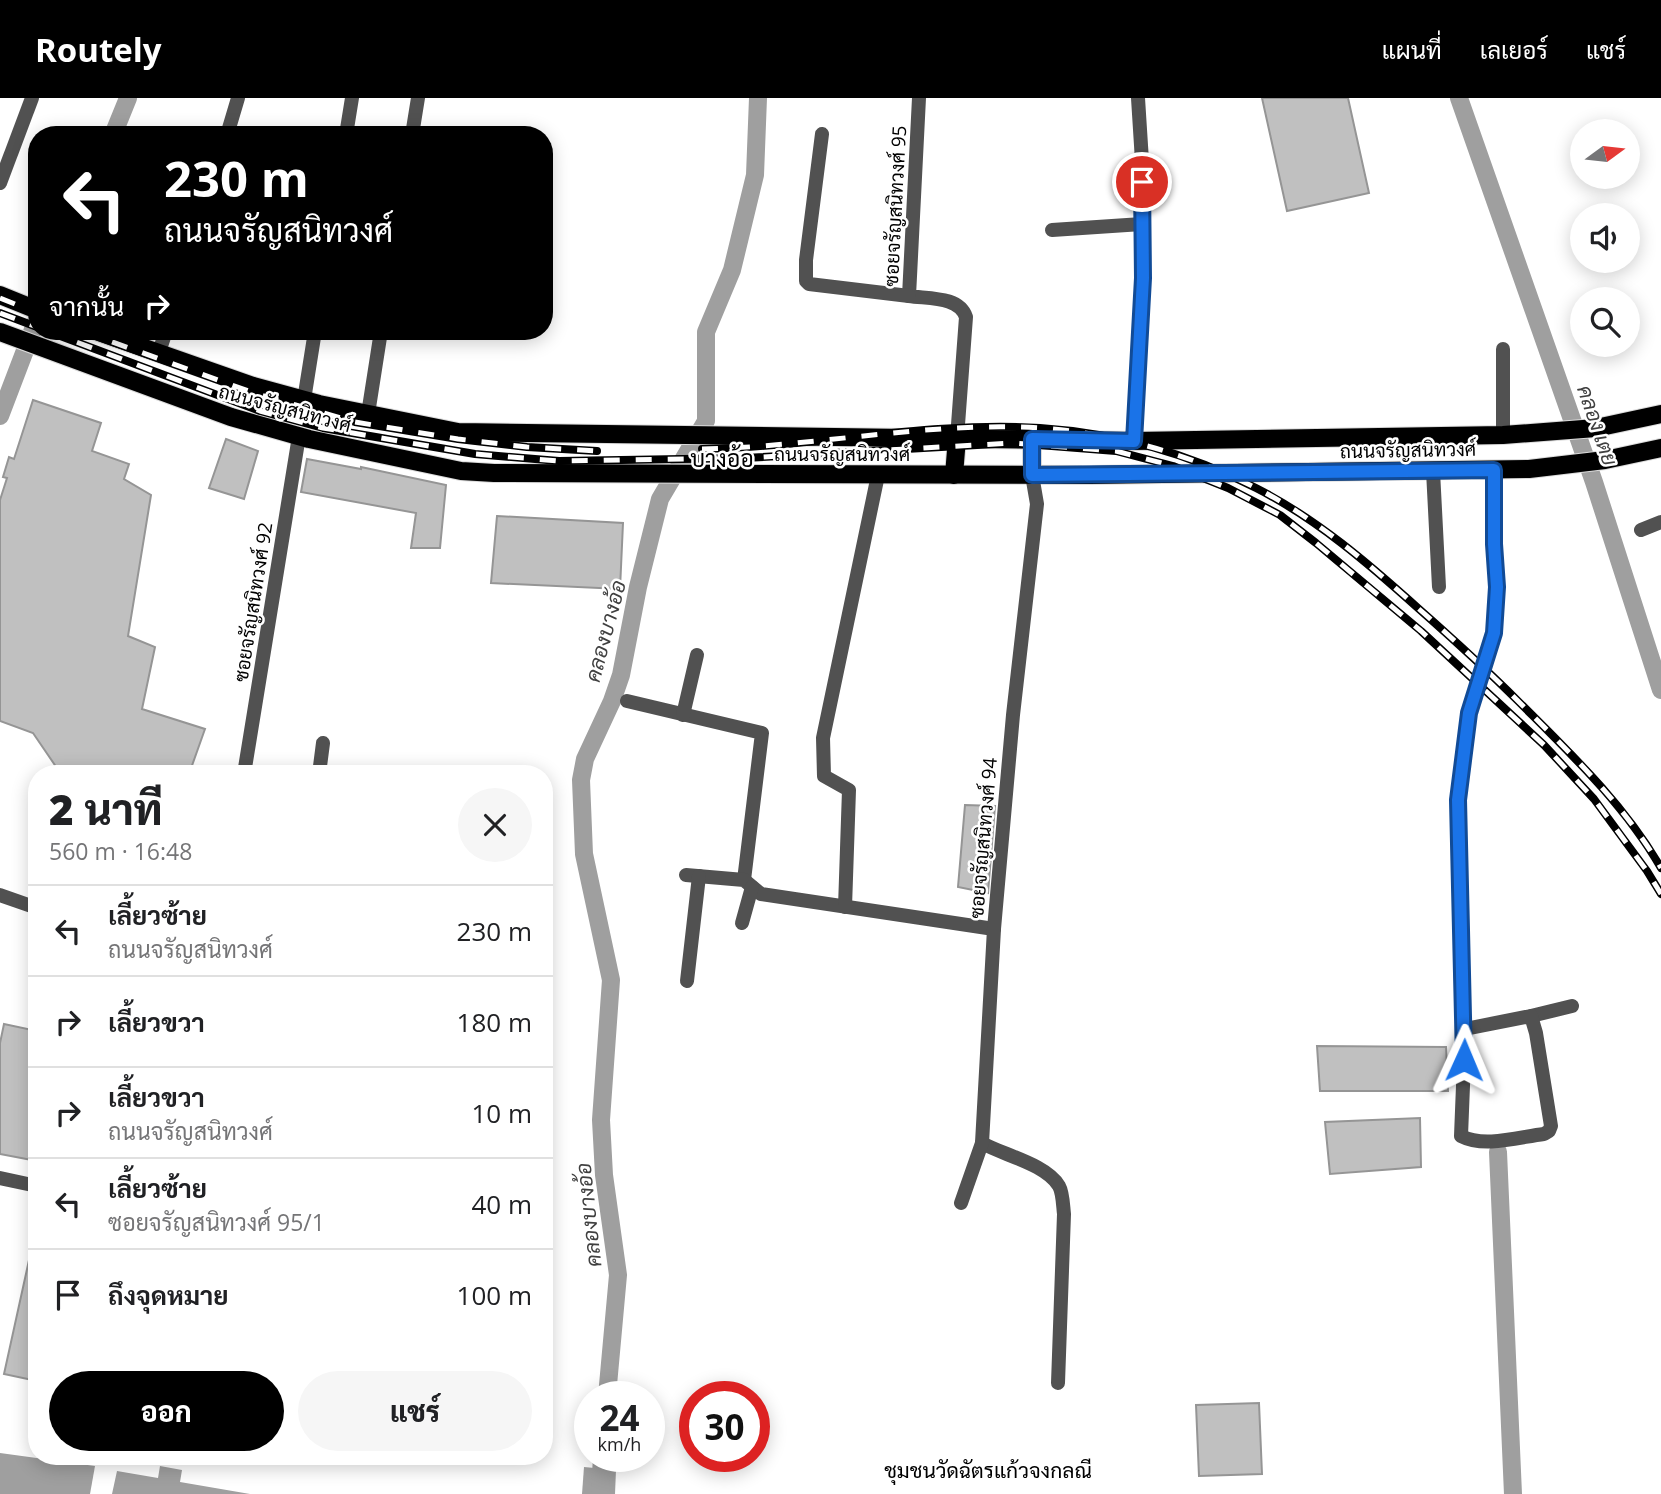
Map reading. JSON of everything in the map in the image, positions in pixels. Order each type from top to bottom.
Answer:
[{"type":"main road","points":[[0,295],[28,307]]},
{"type":"main road","name":"ถนนจรัญสนิทวงศ์","points":[[0,332],[231,417],[299,436],[461,471],[501,474],[1032,475],[1494,470],[1605,460],[1661,448]]},
{"type":"main road","name":"ถนนจรัญสนิทวงศ์","points":[[123,340],[253,386],[304,400],[458,432],[1134,441],[1503,435],[1596,428],[1661,414]]},
{"type":"main road","points":[[954,475],[957,439]]},
{"type":"main road","points":[[1032,439],[1032,475]]},
{"type":"street","points":[[0,183],[32,98]]},
{"type":"street","points":[[229,126],[238,98]]},
{"type":"street","points":[[347,126],[352,98]]},
{"type":"street","points":[[413,126],[418,98]]},
{"type":"street","name":"ซอยจรัญสนิทวงศ์ 95","points":[[919,98],[909,296],[956,303],[963,308],[966,317],[957,439]]},
{"type":"street","points":[[1134,441],[1143,278],[1142,161],[1138,98]]},
{"type":"street","points":[[822,134],[806,260],[806,281],[809,284],[909,296]]},
{"type":"street","points":[[1052,230],[1142,224]]},
{"type":"street","points":[[159,352],[163,340]]},
{"type":"street","points":[[304,400],[314,340]]},
{"type":"street","points":[[368,414],[380,340]]},
{"type":"street","points":[[1503,349],[1503,435]]},
{"type":"street","name":"ซอยจรัญสนิทวงศ์ 92","points":[[245,765],[299,436]]},
{"type":"street","points":[[1494,470],[1497,587],[1494,633],[1469,713],[1458,800],[1461,986],[1465,1029],[1461,1136],[1470,1141],[1544,1134],[1549,1131],[1551,1126],[1531,1016]]},
{"type":"street","points":[[1433,471],[1439,587]]},
{"type":"street","points":[[845,906],[849,790],[824,776],[822,738],[878,475]]},
{"type":"street","name":"ซอยจรัญสนิทวงศ์ 94","points":[[961,1203],[982,1143],[994,929],[1013,715],[1037,504],[1032,475]]},
{"type":"street","points":[[1641,530],[1661,522]]},
{"type":"street","points":[[683,715],[697,654]]},
{"type":"street","points":[[627,701],[762,733],[742,923]]},
{"type":"street","points":[[320,765],[323,743]]},
{"type":"street","points":[[687,981],[693,875],[748,884],[761,894],[994,929]]},
{"type":"street","points":[[0,895],[28,905]]},
{"type":"street","points":[[1465,1029],[1572,1006]]},
{"type":"street","points":[[982,1143],[1009,1154],[1046,1175],[1060,1187],[1064,1214],[1058,1383]]},
{"type":"street","points":[[0,1178],[28,1184]]},
{"type":"shaded area","points":[[0,1453],[28,1457],[28,1465],[95,1466],[90,1494],[0,1494]]},
{"type":"shaded area","points":[[160,1466],[182,1470],[180,1482],[250,1494],[112,1494],[117,1471],[158,1478]]},
{"type":"shaded area","points":[[584,1472],[616,1472],[615,1494],[582,1494]]},
{"type":"building","points":[[1262,98],[1348,98],[1369,193],[1287,211]]},
{"type":"building","points":[[33,400],[101,423],[92,451],[129,464],[124,479],[151,495],[128,636],[155,647],[142,709],[205,729],[192,765],[55,765],[33,733],[0,721],[0,500],[7,478],[3,477],[9,457],[14,459]]},
{"type":"building","points":[[226,439],[258,451],[244,499],[209,488]]},
{"type":"building","points":[[307,459],[446,485],[440,548],[411,548],[416,513],[301,492]]},
{"type":"building","points":[[497,516],[623,523],[620,589],[491,583]]},
{"type":"building","points":[[965,805],[995,806],[988,893],[958,887]]},
{"type":"building","points":[[4,1024],[28,1029],[28,1159],[0,1154],[0,1043]]},
{"type":"building","points":[[1317,1046],[1446,1047],[1448,1091],[1320,1091]]},
{"type":"building","points":[[1420,1118],[1421,1167],[1330,1174],[1325,1122]]},
{"type":"building","points":[[28,1265],[28,1379],[4,1374]]},
{"type":"building","points":[[1259,1403],[1262,1474],[1199,1476],[1196,1405]]},
{"type":"waterway","points":[[117,126],[128,98]]},
{"type":"waterway","name":"คลองบางอ้อ","points":[[608,1381],[618,1275],[604,1175],[601,1120],[611,980],[584,854],[581,780],[585,759],[621,675],[638,587],[660,499],[706,421],[706,332],[732,270],[755,175],[758,98]]},
{"type":"waterway","name":"คลอง เตย","points":[[1459,98],[1594,482],[1661,690]]},
{"type":"waterway","points":[[0,416],[29,340]]},
{"type":"waterway","points":[[1498,1152],[1513,1494]]},
{"type":"waterway","name":"คลองบางอ้อ","points":[[600,1494],[601,1472]]},
{"type":"railway","points":[[0,298],[28,309]]},
{"type":"railway","points":[[0,313],[28,324]]},
{"type":"railway","points":[[71,340],[260,411],[323,428],[475,454],[559,461],[744,458],[1013,443],[1116,451],[1173,466],[1228,488],[1280,515],[1421,631],[1544,745],[1594,799],[1661,894]]},
{"type":"railway","points":[[107,340],[254,393],[355,422],[458,439],[597,451]]},
{"type":"railway","points":[[702,449],[956,428],[1040,428],[1124,440],[1178,455],[1231,476],[1278,500],[1342,543],[1457,643],[1595,780],[1630,822],[1661,868]]},
{"type":"district","name":"บางอ้อ","points":[[722,458]]},
{"type":"district","name":"ชุมชนวัดฉัตรแก้วจงกลณี","points":[[988,1470]]},
{"type":"route","points":[[1142,182],[1143,278],[1134,441],[1032,439],[1032,475],[1494,470],[1497,587],[1494,633],[1469,713],[1458,800],[1464,1060]]}]
